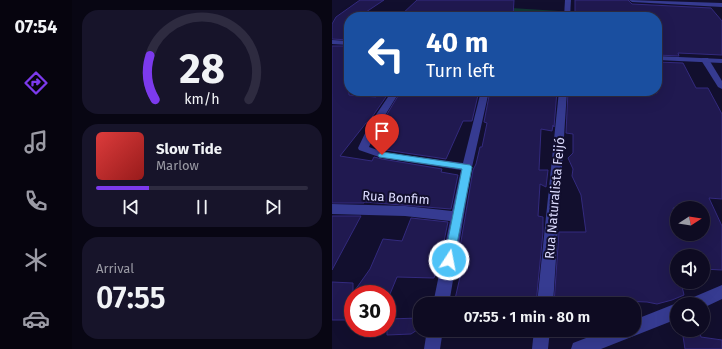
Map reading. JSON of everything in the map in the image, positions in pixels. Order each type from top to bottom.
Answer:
[{"type":"street","points":[[567,12],[568,0]]},
{"type":"street","points":[[632,0],[721,6]]},
{"type":"street","points":[[715,0],[721,6]]},
{"type":"street","points":[[332,42],[344,43]]},
{"type":"street","points":[[662,58],[722,61]]},
{"type":"street","points":[[705,60],[722,87]]},
{"type":"street","points":[[393,96],[374,125],[363,148],[382,155],[467,167]]},
{"type":"street","points":[[442,297],[467,167],[484,96]]},
{"type":"street","name":"Rua Naturalista Feijó","points":[[545,297],[563,96]]},
{"type":"street","name":"Rua Bonfim","points":[[332,209],[405,211],[458,217]]},
{"type":"street","points":[[710,297],[722,292]]},
{"type":"street","points":[[641,325],[670,314]]},
{"type":"street","points":[[432,349],[434,337]]},
{"type":"street","points":[[540,349],[541,337]]},
{"type":"street","points":[[579,349],[611,337]]},
{"type":"green space","points":[[511,8],[559,11],[559,12],[509,12]]},
{"type":"building","points":[[360,0],[384,0],[366,12],[344,12],[344,40],[332,39],[332,24],[336,17]]},
{"type":"building","points":[[417,0],[514,0],[513,12],[404,12]]},
{"type":"building","points":[[575,0],[628,0],[632,4],[711,8],[722,21],[722,55],[678,53],[679,56],[662,55],[662,12],[575,12]]},
{"type":"building","points":[[332,46],[344,46],[344,96],[387,96],[368,123],[366,123],[340,156],[372,161],[374,157],[442,169],[441,172],[458,175],[451,209],[364,202],[332,203]]},
{"type":"building","points":[[662,62],[683,63],[696,88],[708,88],[722,114],[722,199],[709,198],[722,226],[722,270],[710,269],[710,249],[670,249],[670,289],[683,289],[684,295],[679,297],[670,297],[670,301],[657,304],[641,302],[641,297],[554,297],[559,232],[586,232],[581,195],[572,176],[573,169],[568,158],[573,153],[573,134],[566,133],[568,96],[662,96]]},
{"type":"building","points":[[398,96],[478,96],[472,121],[463,121],[446,159],[379,149],[394,125],[381,124]]},
{"type":"building","points":[[489,96],[557,96],[554,127],[553,125],[552,131],[541,129],[539,170],[548,170],[546,187],[540,184],[538,216],[543,217],[543,232],[537,297],[455,297],[460,277],[455,277],[473,170],[480,147],[482,147],[487,123],[484,122]]},
{"type":"building","points":[[332,216],[361,216],[332,270]]},
{"type":"building","points":[[411,218],[448,222],[437,275],[435,275],[434,278],[397,277],[394,285],[359,285],[370,269],[383,239],[402,241]]},
{"type":"building","points":[[332,282],[353,283],[353,285],[344,285],[344,320],[332,320]]},
{"type":"building","points":[[413,318],[413,333],[396,335],[396,319]]},
{"type":"building","points":[[683,337],[701,337],[722,340],[722,349],[685,349]]},
{"type":"route","points":[[382,155],[467,167],[449,260]]}]
